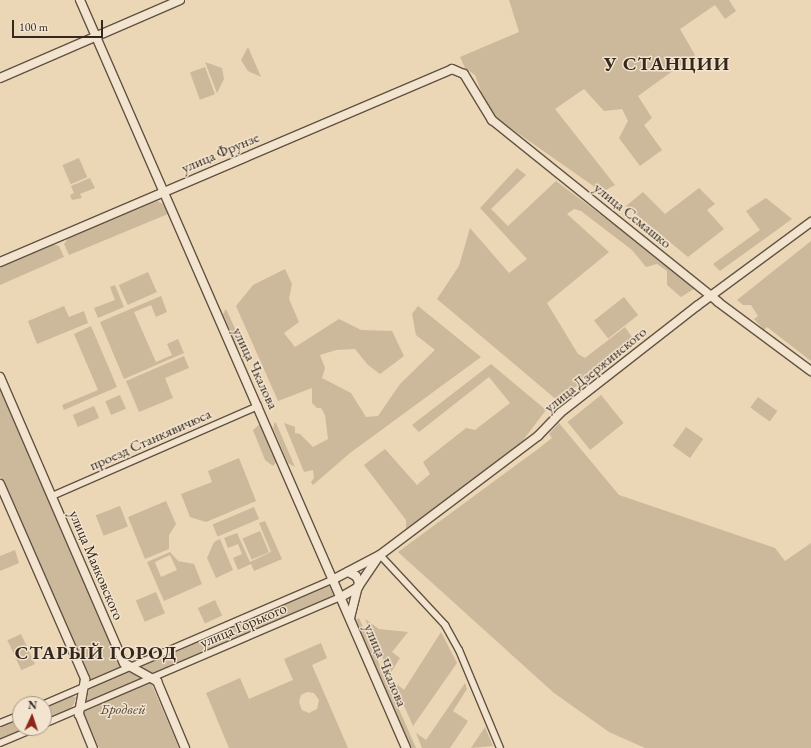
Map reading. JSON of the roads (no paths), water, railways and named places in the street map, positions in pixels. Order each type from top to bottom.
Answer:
[{"type":"main road","name":"улица Чкалова","points":[[80,0],[165,192],[216,316],[258,406],[406,748]]},
{"type":"main road","points":[[0,78],[180,0]]},
{"type":"main road","name":"улица Фрунзе","points":[[0,262],[452,69]]},
{"type":"main road","name":"улица Семашко","points":[[452,69],[464,74],[492,120],[711,296],[811,371]]},
{"type":"main road","name":"улица Дзержинского","points":[[334,579],[380,555],[538,436],[560,412],[711,296],[811,222]]},
{"type":"main road","name":"улица Маяковского","points":[[0,377],[124,663],[129,668]]},
{"type":"main road","points":[[0,484],[85,679],[79,714],[93,748]]},
{"type":"main road","name":"улица Дзержинского","points":[[350,617],[358,586],[380,555]]},
{"type":"main road","points":[[348,572],[356,576],[358,586]]},
{"type":"main road","name":"улица Дзержинского","points":[[341,597],[358,586]]},
{"type":"main road","points":[[129,668],[157,681],[185,748]]},
{"type":"street","name":"проезд Станкявичюса","points":[[52,496],[258,406]]},
{"type":"street","points":[[380,555],[445,625],[459,650],[500,748]]},
{"type":"street","name":"улица Горького","points":[[52,701],[334,579]]},
{"type":"street","name":"улица Горького","points":[[52,721],[341,597]]},
{"type":"street","points":[[0,723],[12,718]]},
{"type":"street","points":[[0,743],[16,736]]},
{"type":"district","name":"У СТАНЦИИ","points":[[667,64]]},
{"type":"district","name":"СТАРЫЙ ГОРОД","points":[[96,653]]},
{"type":"park label","name":"Бродвей","points":[[123,709]]}]
